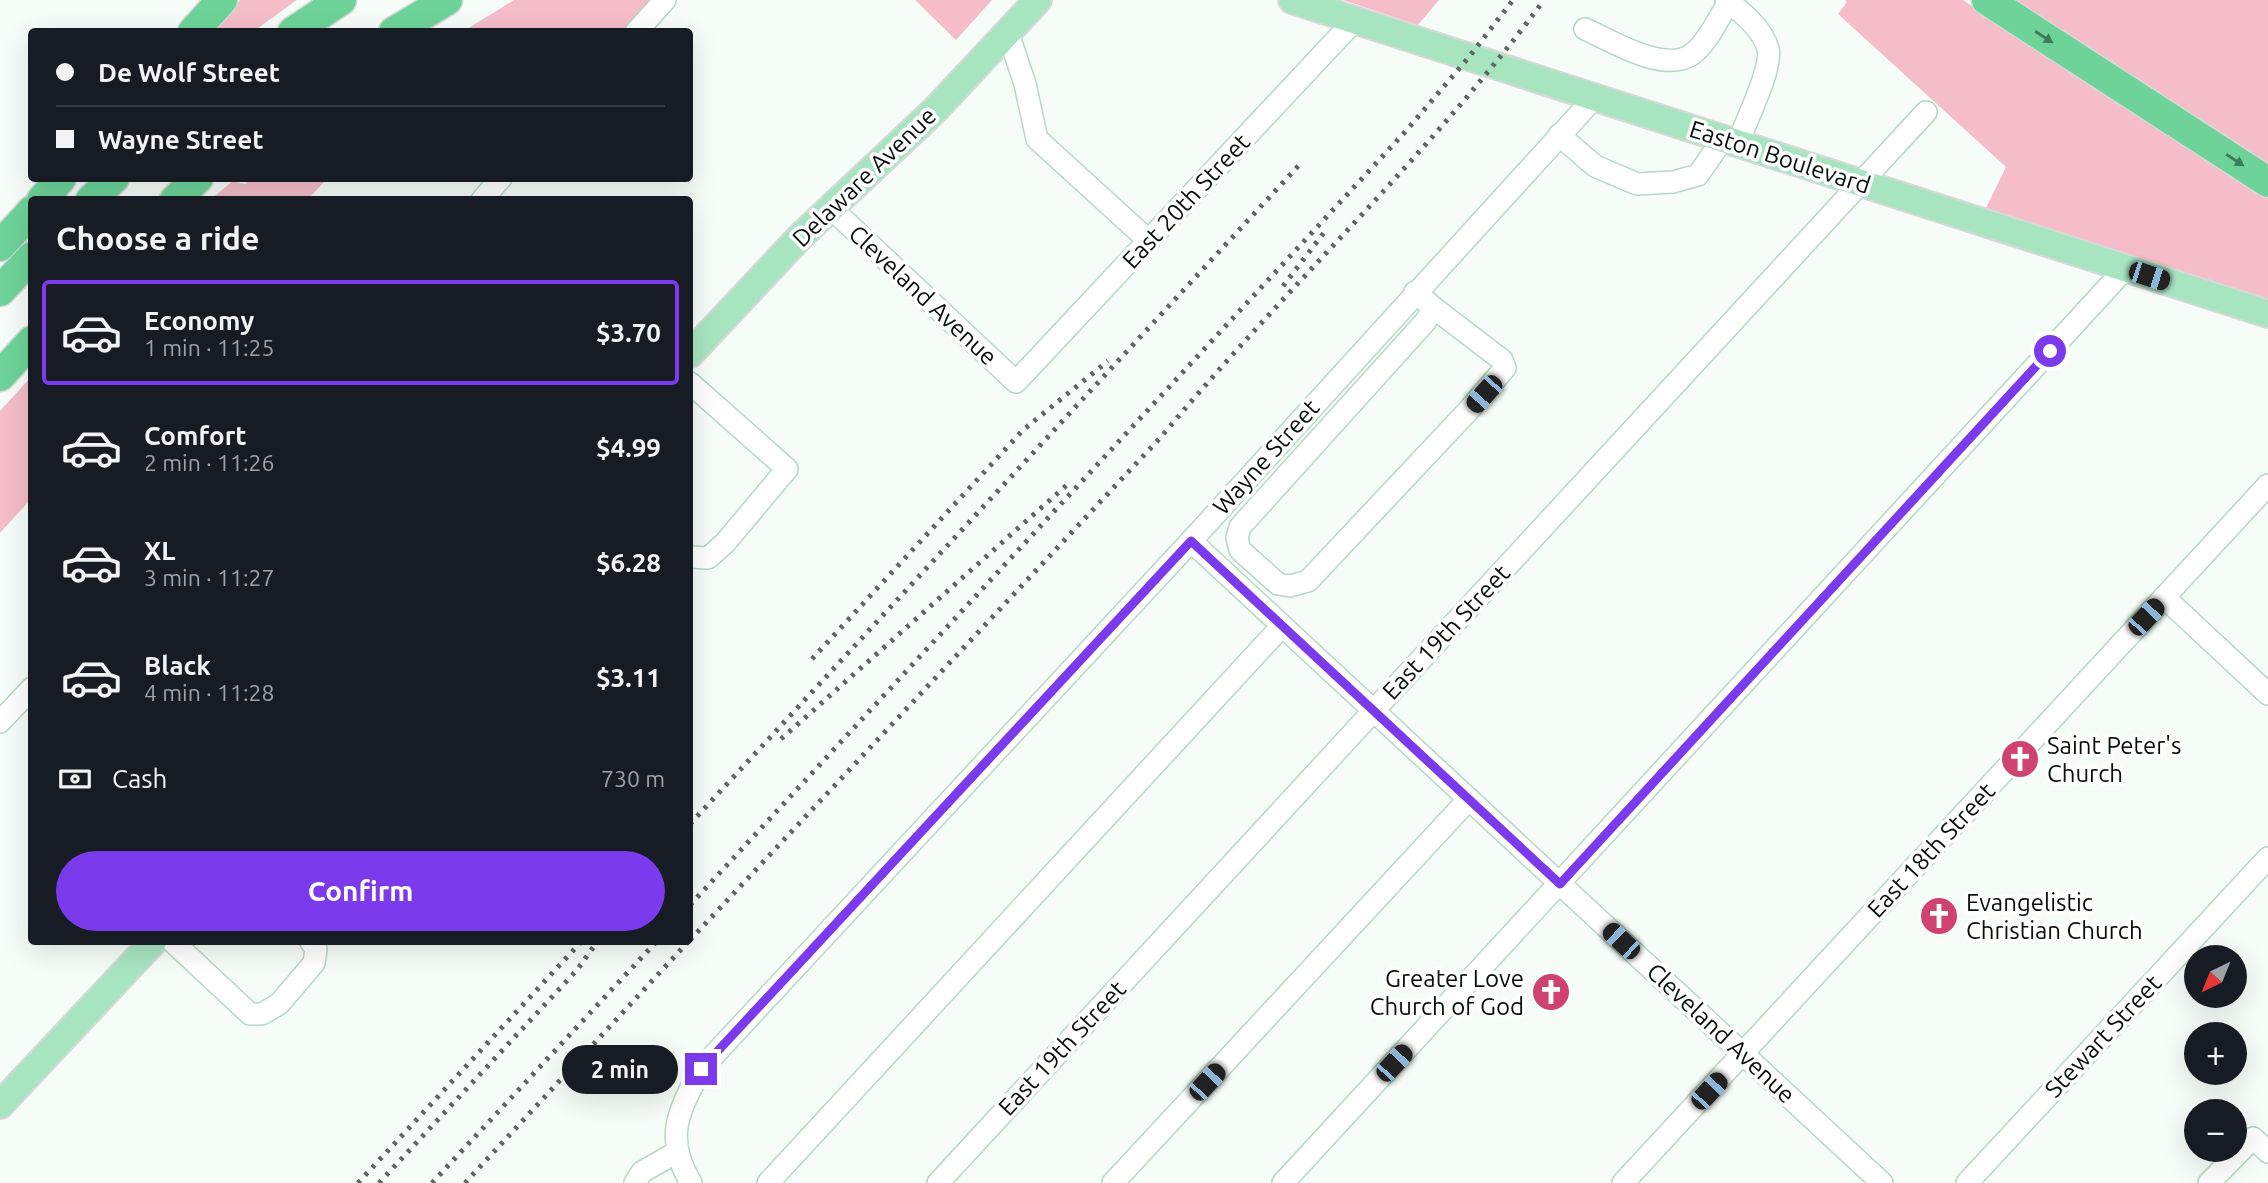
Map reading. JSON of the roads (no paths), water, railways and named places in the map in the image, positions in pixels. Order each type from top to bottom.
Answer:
[{"type":"highway","points":[[197,28],[222,0]]},
{"type":"highway","points":[[299,28],[341,0]]},
{"type":"highway","points":[[401,28],[447,0]]},
{"type":"highway","points":[[1987,0],[2268,182]]},
{"type":"highway","points":[[45,196],[58,182]]},
{"type":"highway","points":[[95,196],[110,182]]},
{"type":"highway","points":[[179,196],[194,182]]},
{"type":"highway","points":[[0,246],[28,215]]},
{"type":"highway","points":[[0,291],[28,261]]},
{"type":"highway","points":[[0,376],[28,345]]},
{"type":"main road","name":"Delaware Avenue","points":[[693,351],[830,207],[935,110],[1038,0]]},
{"type":"main road","name":"Easton Boulevard","points":[[1292,0],[2268,314]]},
{"type":"main road","points":[[0,1105],[150,945]]},
{"type":"street","points":[[640,28],[665,0]]},
{"type":"street","points":[[1559,135],[1595,166],[1637,184],[1674,182],[1698,175],[1731,141],[1763,80],[1769,51],[1760,32],[1727,1],[1703,42],[1692,54],[1675,62],[1650,58],[1585,29]]},
{"type":"street","name":"East 20th Street","points":[[1016,382],[1355,20]]},
{"type":"street","points":[[1008,33],[1025,84],[1037,139],[1149,241]]},
{"type":"street","name":"Wayne Street","points":[[677,1152],[677,1119],[685,1098],[701,1069],[725,1041],[1191,541],[1595,97]]},
{"type":"street","name":"East 19th Street","points":[[937,1183],[1926,112]]},
{"type":"street","points":[[485,196],[498,182]]},
{"type":"street","name":"Cleveland Avenue","points":[[830,207],[1016,382]]},
{"type":"street","points":[[1283,1183],[2125,269]]},
{"type":"street","points":[[1415,292],[1502,360],[1505,368],[1308,581],[1290,586],[1278,584],[1240,550],[1237,538],[1240,527],[1434,308]]},
{"type":"street","points":[[693,386],[787,469],[725,543],[708,558],[693,557]]},
{"type":"street","name":"East 18th Street","points":[[1623,1183],[2268,485]]},
{"type":"street","name":"Cleveland Avenue","points":[[1191,541],[1882,1183]]},
{"type":"street","points":[[2164,597],[2265,685]]},
{"type":"street","points":[[768,1183],[1282,626]]},
{"type":"street","points":[[0,722],[28,692]]},
{"type":"street","points":[[1113,1183],[1469,799]]},
{"type":"street","name":"Stewart Street","points":[[1967,1183],[2268,858]]},
{"type":"street","points":[[176,945],[250,1014],[262,1014],[279,1004],[314,963],[316,949],[313,945]]},
{"type":"street","points":[[2209,1183],[2253,1138],[2268,1152]]},
{"type":"street","points":[[635,1183],[642,1172],[677,1152],[680,1166],[691,1183]]},
{"type":"railway","points":[[693,902],[1405,132],[1513,0]]},
{"type":"railway","points":[[693,937],[1161,437],[1208,382],[1405,168],[1500,57],[1544,0]]},
{"type":"railway","points":[[693,821],[1301,163]]},
{"type":"railway","points":[[1283,286],[1326,230]]},
{"type":"railway","points":[[812,659],[1023,430],[1108,361]]},
{"type":"railway","points":[[781,739],[1069,483]]},
{"type":"railway","points":[[358,1183],[578,945]]},
{"type":"railway","points":[[379,1183],[577,970],[595,945]]},
{"type":"railway","points":[[432,1183],[653,945]]},
{"type":"railway","points":[[465,1183],[685,945]]},
{"type":"place","name":"Saint Peter's Church","points":[[2020,759]]},
{"type":"place","name":"Evangelistic Christian Church","points":[[1939,916]]},
{"type":"place","name":"Greater Love Church of God","points":[[1551,992]]}]
